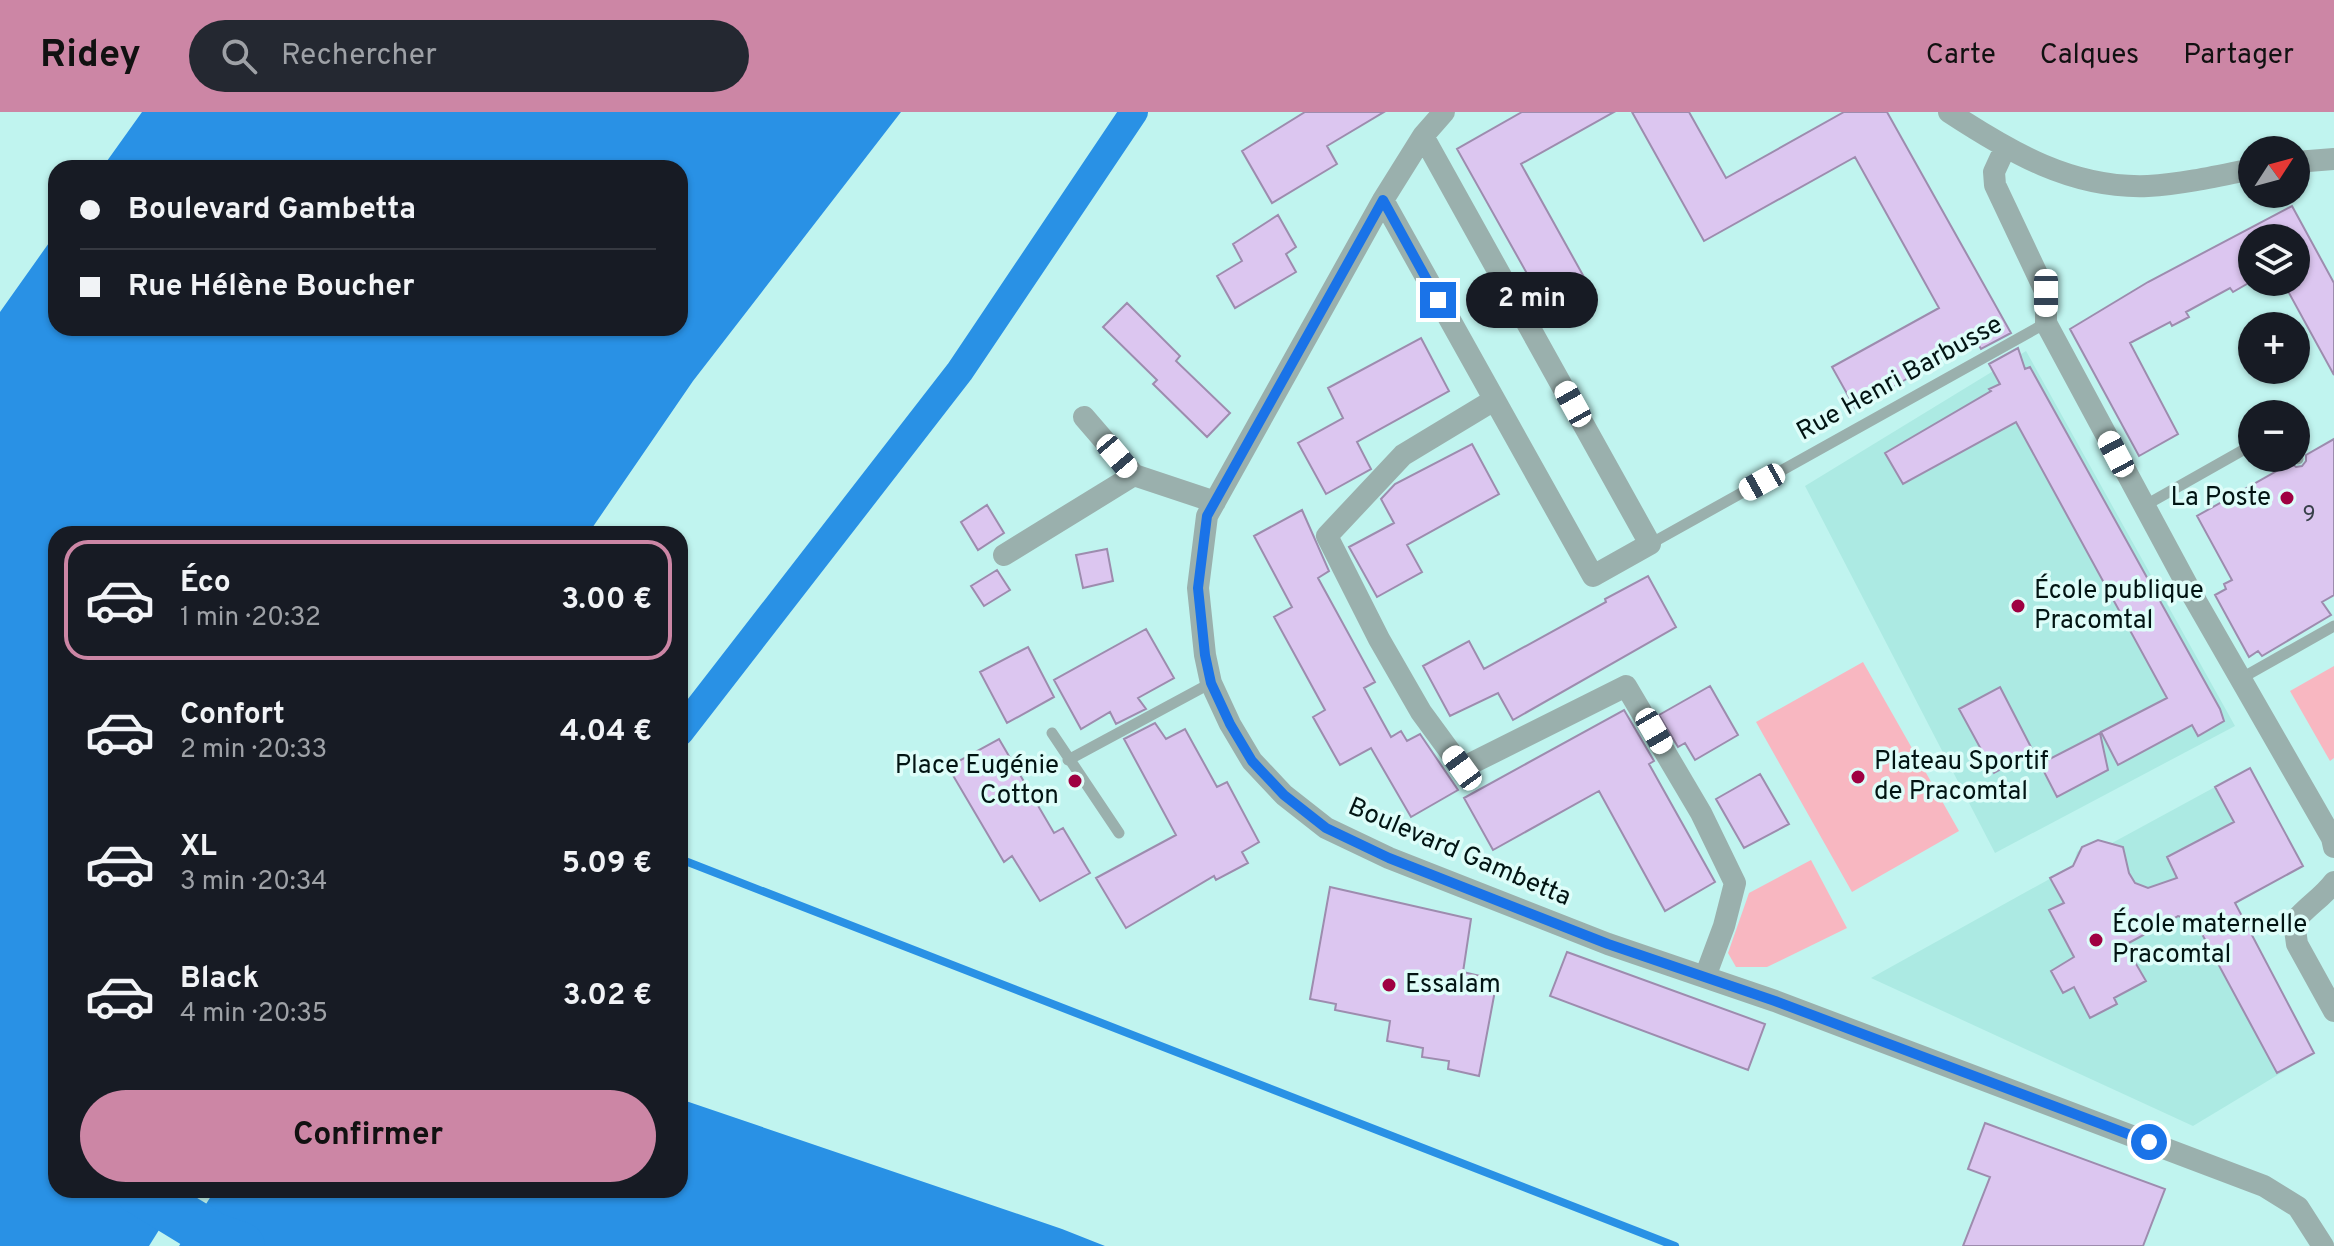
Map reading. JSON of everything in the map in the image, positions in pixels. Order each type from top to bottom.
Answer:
[{"type":"street","name":"Boulevard Gambetta","points":[[1444,112],[1423,136],[1383,200],[1207,516],[1198,588],[1205,655],[1211,683],[1252,761],[1284,795],[1326,828],[1389,858],[1579,933],[1775,1001],[2264,1186],[2298,1207],[2326,1246]]},
{"type":"street","points":[[1949,112],[2005,148],[2049,170],[2099,183],[2126,186],[2178,183],[2238,172]]},
{"type":"street","points":[[1383,200],[1593,576],[1650,544],[1423,136]]},
{"type":"street","points":[[2005,148],[1994,172],[1995,185],[2046,293],[2046,323],[2240,679],[2332,838],[2334,847]]},
{"type":"street","points":[[2310,161],[2334,159]]},
{"type":"street","points":[[1494,400],[1403,455],[1327,536],[1379,639],[1421,712],[1462,768],[1626,686],[1701,813],[1735,883],[1724,926],[1705,977]]},
{"type":"street","points":[[1084,417],[1134,475],[1215,502]]},
{"type":"street","points":[[1004,555],[1134,475]]},
{"type":"street","points":[[2334,882],[2294,922],[2297,944],[2334,1011]]},
{"type":"street","points":[[2326,1246],[2334,1243]]},
{"type":"lane","name":"Rue Henri Barbusse","points":[[1650,544],[2046,323]]},
{"type":"lane","points":[[2144,506],[2238,453]]},
{"type":"lane","points":[[2240,679],[2334,626]]},
{"type":"lane","points":[[1068,760],[1211,683]]},
{"type":"lane","points":[[1052,733],[1119,833]]},
{"type":"shaded area","name":"École publique Pracomtal","points":[[2026,351],[2235,726],[1995,853],[1805,486]]},
{"type":"shaded area","name":"Plateau Sportif de Pracomtal","points":[[1863,662],[1959,831],[1852,892],[1756,722]]},
{"type":"shaded area","points":[[2334,666],[2334,758],[2330,761],[2290,691]]},
{"type":"shaded area","name":"École maternelle Pracomtal","points":[[2250,768],[2303,866],[2235,904],[2314,1053],[2193,1126],[1871,978],[2073,866],[2077,852],[2087,844],[2099,840],[2112,843]]},
{"type":"shaded area","points":[[1811,860],[1847,928],[1767,967],[1736,967],[1728,953],[1749,893]]},
{"type":"water","points":[[142,112],[901,112],[693,381],[593,526],[48,526],[48,1198],[179,1198],[149,1246],[0,1246],[0,312],[48,244],[48,336],[688,336],[688,160],[108,160]]},
{"type":"water","points":[[688,1102],[1105,1246],[179,1246],[210,1198],[688,1198]]},
{"type":"building","points":[[1305,112],[1384,112],[1327,146],[1337,164],[1272,203],[1242,151]]},
{"type":"building","points":[[1522,112],[1614,112],[1521,164],[1594,295],[1552,318],[1457,149]]},
{"type":"building","points":[[1632,112],[1689,112],[1726,178],[1844,112],[1887,112],[2011,333],[1981,349],[1976,340],[1855,408],[1832,367],[1939,308],[1855,157],[1704,241]]},
{"type":"building","points":[[2293,208],[2302,224],[2258,224]]},
{"type":"building","points":[[1278,215],[1296,247],[1286,254],[1296,272],[1235,308],[1217,276],[1242,261],[1233,244]]},
{"type":"building","points":[[2238,234],[2238,289],[2233,292],[2230,288],[2186,312],[2189,317],[2172,326],[2170,322],[2130,343],[2178,434],[2139,456],[2070,329],[2148,282]]},
{"type":"building","points":[[2310,239],[2334,283],[2334,375],[2310,331],[2310,312],[2299,312],[2291,296],[2310,296]]},
{"type":"building","points":[[1127,303],[1180,356],[1176,361],[1230,413],[1207,437],[1153,384],[1157,380],[1103,327]]},
{"type":"building","points":[[1421,338],[1449,391],[1357,442],[1371,469],[1326,494],[1298,443],[1343,418],[1328,388]]},
{"type":"building","points":[[2018,348],[2025,369],[2030,367],[2224,721],[2198,736],[2192,725],[2118,765],[2101,732],[2167,698],[2016,422],[1903,484],[1885,453],[2000,384],[1989,364]]},
{"type":"building","points":[[2334,439],[2334,595],[2322,602],[2331,615],[2262,656],[2258,651],[2249,657],[2215,595],[2226,589],[2224,584],[2232,580],[2197,516],[2275,472],[2310,472],[2310,453]]},
{"type":"building","points":[[1472,444],[1499,494],[1407,545],[1422,572],[1377,597],[1349,547],[1394,523],[1381,499],[1395,484]]},
{"type":"building","points":[[987,505],[1004,533],[978,550],[961,522]]},
{"type":"building","points":[[1302,510],[1329,571],[1318,578],[1375,682],[1364,688],[1391,737],[1401,731],[1407,741],[1420,734],[1458,790],[1411,817],[1371,748],[1340,765],[1313,717],[1325,710],[1274,617],[1292,607],[1254,536]]},
{"type":"building","points":[[1107,549],[1113,581],[1083,588],[1076,555]]},
{"type":"building","points":[[997,570],[1010,590],[984,606],[971,586]]},
{"type":"building","points":[[1648,576],[1676,627],[1513,720],[1498,693],[1450,716],[1423,666],[1469,641],[1484,669]]},
{"type":"building","points":[[1146,629],[1174,678],[1138,698],[1146,709],[1116,724],[1110,712],[1081,729],[1054,680]]},
{"type":"building","points":[[1028,647],[1054,697],[1007,723],[980,672]]},
{"type":"building","points":[[1710,686],[1738,735],[1695,760],[1685,743],[1678,747],[1659,715]]},
{"type":"building","points":[[2000,687],[2033,751],[1994,773],[1959,709]]},
{"type":"building","points":[[1624,710],[1654,761],[1649,764],[1715,882],[1665,911],[1599,791],[1493,850],[1464,798]]},
{"type":"building","points":[[1155,723],[1166,739],[1185,729],[1217,787],[1227,782],[1259,842],[1242,852],[1248,863],[1216,880],[1214,876],[1126,928],[1096,878],[1176,835],[1124,739]]},
{"type":"building","points":[[2100,733],[2108,770],[2057,797],[2040,764]]},
{"type":"building","points":[[999,739],[1054,833],[1063,828],[1090,873],[1040,901],[1012,856],[1004,862],[948,767]]},
{"type":"building","points":[[2250,768],[2303,866],[2235,903],[2314,1053],[2277,1073],[2195,921],[2178,916],[2125,945],[2146,981],[2114,998],[2117,1004],[2090,1018],[2074,987],[2063,993],[2051,971],[2074,957],[2049,910],[2064,903],[2050,878],[2073,866],[2082,847],[2098,840],[2123,847],[2129,873],[2135,883],[2148,888],[2177,878],[2167,857],[2234,822],[2215,787]]},
{"type":"building","points":[[1760,774],[1789,824],[1744,848],[1716,799]]},
{"type":"building","name":"Essalam","points":[[1330,887],[1471,919],[1463,972],[1497,980],[1479,1076],[1448,1069],[1449,1061],[1422,1057],[1423,1048],[1387,1041],[1390,1021],[1335,1010],[1336,1004],[1310,999]]},
{"type":"building","points":[[1567,952],[1765,1024],[1748,1070],[1550,996]]},
{"type":"building","points":[[1985,1123],[2165,1189],[2143,1246],[1963,1246],[1990,1177],[1968,1169]]},
{"type":"waterway","points":[[688,722],[960,371],[1134,112]]},
{"type":"waterway","points":[[688,862],[1675,1246]]},
{"type":"waterway","points":[[151,1198],[215,1237],[241,1246]]},
{"type":"place","name":"La Poste","points":[[2287,498]]},
{"type":"place","name":"École publique Pracomtal","points":[[2018,606]]},
{"type":"place","name":"Plateau Sportif de Pracomtal","points":[[1858,777]]},
{"type":"place","name":"Place Eugénie Cotton","points":[[1075,781]]},
{"type":"place","name":"École maternelle Pracomtal","points":[[2096,940]]},
{"type":"place","name":"Essalam","points":[[1389,985]]},
{"type":"route","points":[[1438,300],[1383,200],[1207,516],[1198,588],[1205,655],[1211,683],[1252,761],[1284,795],[1326,828],[1389,858],[1608,944],[1775,1001],[2149,1142]]}]
